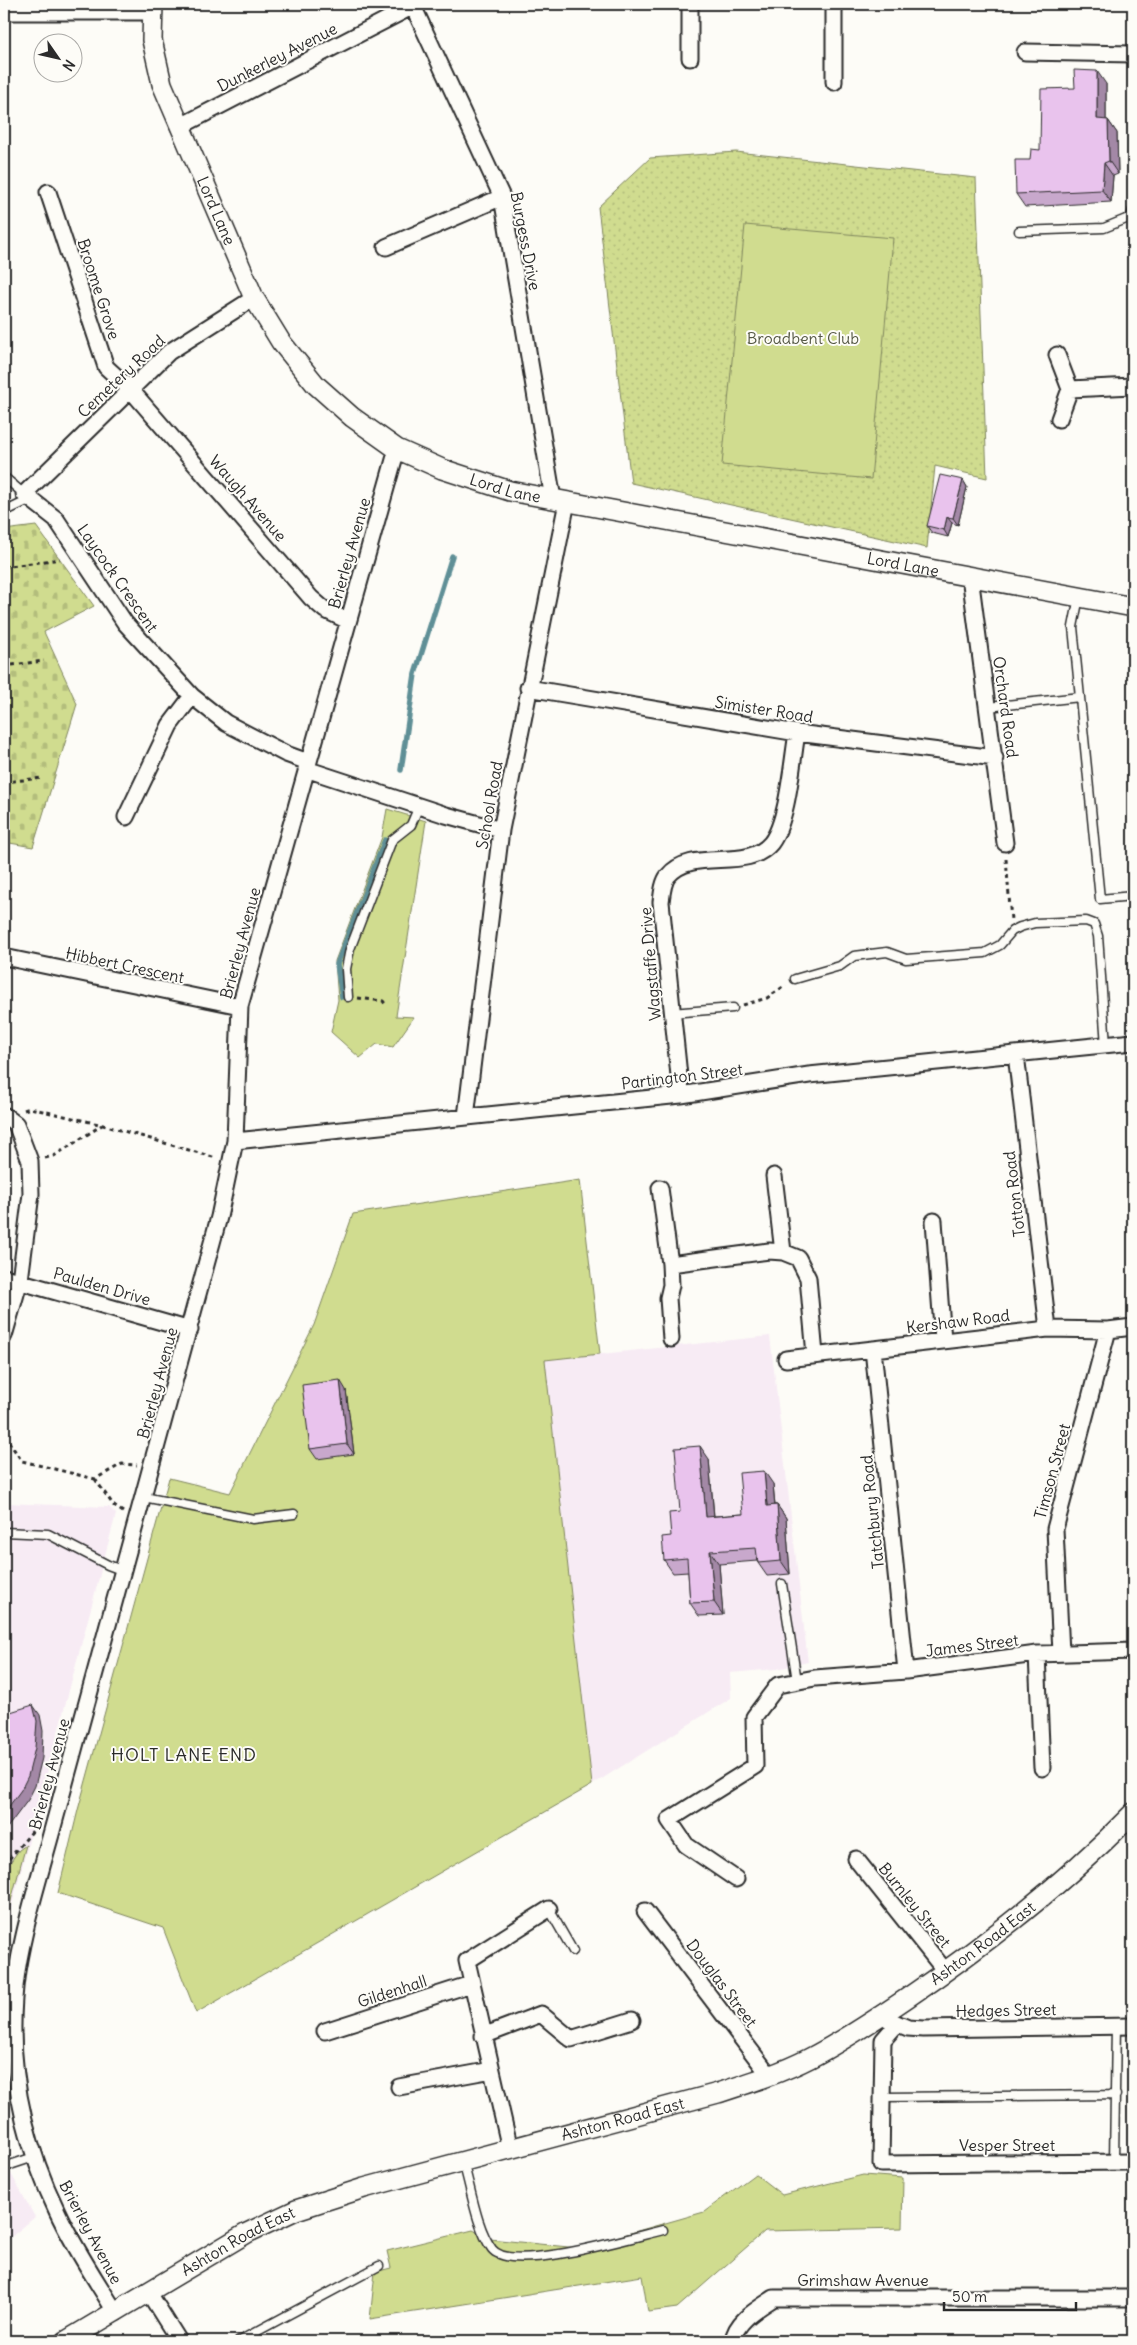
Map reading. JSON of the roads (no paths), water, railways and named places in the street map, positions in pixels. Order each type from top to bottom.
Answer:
[{"type":"street","points":[[690,4],[690,58]]},
{"type":"street","points":[[834,4],[834,82]]},
{"type":"street","name":"Dunkerley Avenue","points":[[179,127],[415,5]]},
{"type":"street","name":"Burgess Drive","points":[[415,5],[502,196],[560,500]]},
{"type":"street","points":[[4,12],[152,8]]},
{"type":"street","name":"Lord Lane","points":[[152,8],[152,40],[162,84],[254,298],[281,342],[316,384],[352,417],[397,448],[450,472],[510,491],[1133,607]]},
{"type":"street","points":[[1025,52],[1133,54]]},
{"type":"street","name":"Broome Grove","points":[[48,192],[106,367],[130,389]]},
{"type":"street","points":[[386,246],[502,196]]},
{"type":"street","name":"Cemetery Road","points":[[28,497],[130,389],[169,352],[254,298]]},
{"type":"street","points":[[1057,355],[1070,389],[1059,419]]},
{"type":"street","points":[[1070,389],[1133,386]]},
{"type":"street","name":"Waugh Avenue","points":[[130,389],[311,598],[325,610],[348,621]]},
{"type":"street","name":"Brierley Avenue","points":[[116,2313],[58,2213],[34,2157],[19,2102],[13,2056],[17,1972],[53,1827],[190,1330],[231,1162],[235,1141],[240,1006],[397,448]]},
{"type":"street","name":"Laycock Crescent","points":[[28,497],[56,519],[125,623],[192,696],[226,723],[307,766],[419,806],[501,830]]},
{"type":"street","name":"School Road","points":[[466,1117],[501,830],[528,688],[560,500]]},
{"type":"street","name":"Orchard Road","points":[[970,576],[995,758],[1004,843]]},
{"type":"street","name":"Simister Road","points":[[528,688],[797,733],[995,758]]},
{"type":"street","points":[[126,817],[170,725],[192,696]]},
{"type":"street","name":"Wagstaffe Drive","points":[[682,1095],[671,1013],[661,902],[667,877],[687,864],[743,857],[759,852],[769,846],[782,822],[797,733]]},
{"type":"street","name":"Hibbert Crescent","points":[[4,957],[240,1006]]},
{"type":"street","name":"Partington Street","points":[[235,1141],[682,1095],[809,1075],[1133,1042]]},
{"type":"street","name":"Totton Road","points":[[1016,1054],[1048,1329]]},
{"type":"street","points":[[4,1115],[16,1124],[30,1161],[31,1194],[20,1280],[4,1336]]},
{"type":"street","points":[[774,1176],[782,1252]]},
{"type":"street","points":[[660,1188],[672,1285],[668,1298],[671,1339]]},
{"type":"street","points":[[934,1221],[943,1340]]},
{"type":"street","points":[[670,1264],[769,1251],[782,1252],[798,1258],[808,1278],[815,1355]]},
{"type":"street","name":"Paulden Drive","points":[[4,1277],[190,1330]]},
{"type":"street","name":"Kershaw Road","points":[[786,1359],[1048,1329],[1108,1330],[1133,1327]]},
{"type":"street","name":"Timson Street","points":[[1061,1653],[1055,1529],[1108,1330]]},
{"type":"street","name":"Tatchbury Road","points":[[873,1349],[906,1671]]},
{"type":"street","name":"James Street","points":[[736,1879],[686,1845],[669,1820],[755,1766],[754,1717],[778,1685],[814,1678],[906,1671],[1037,1654],[1133,1651]]},
{"type":"street","points":[[1037,1654],[1042,1768]]},
{"type":"street","name":"Ashton Road East","points":[[66,2341],[116,2313],[246,2233],[296,2210],[364,2188],[718,2093],[770,2076],[890,2019],[946,1972],[1057,1887],[1133,1813]]},
{"type":"street","name":"Burnley Street","points":[[856,1859],[946,1972]]},
{"type":"street","points":[[510,2149],[470,1984],[467,1961],[550,1909]]},
{"type":"street","name":"Douglas Street","points":[[645,1911],[770,2076]]},
{"type":"street","name":"Gildenhall","points":[[325,2031],[470,1984]]},
{"type":"street","points":[[483,2036],[541,2014],[571,2039],[632,2020]]},
{"type":"street","points":[[883,2097],[884,2040],[890,2019]]},
{"type":"street","name":"Hedges Street","points":[[890,2019],[923,2029],[1116,2024],[1133,2026]]},
{"type":"street","points":[[400,2087],[492,2070]]},
{"type":"street","name":"Vesper Street","points":[[883,2097],[881,2164],[1133,2162]]},
{"type":"street","points":[[149,2293],[179,2341]]},
{"type":"street","name":"Grimshaw Avenue","points":[[733,2341],[748,2315],[774,2298],[1133,2298]]},
{"type":"lane","points":[[1019,231],[1104,228],[1131,217],[1133,210]]},
{"type":"lane","points":[[4,477],[28,497],[4,512]]},
{"type":"lane","points":[[1079,597],[1073,627],[1100,899],[1133,896]]},
{"type":"lane","points":[[988,707],[1080,697]]},
{"type":"lane","points":[[348,997],[346,969],[350,949],[392,840],[411,825],[419,806]]},
{"type":"lane","points":[[794,979],[840,966],[854,956],[887,952],[906,959],[986,953],[1000,946],[1012,931],[1035,923],[1086,921],[1094,924],[1098,936],[1106,1045]]},
{"type":"lane","points":[[671,1013],[733,1008]]},
{"type":"lane","points":[[144,1497],[253,1519],[294,1514]]},
{"type":"lane","points":[[4,1532],[48,1534],[108,1566],[124,1571]]},
{"type":"lane","points":[[782,1584],[797,1681]]},
{"type":"lane","points":[[550,1909],[573,1951]]},
{"type":"lane","points":[[1114,2162],[1116,2024]]},
{"type":"lane","points":[[883,2097],[1116,2095]]},
{"type":"lane","points":[[4,2167],[34,2157]]},
{"type":"lane","points":[[463,2162],[482,2229],[493,2250],[500,2256],[527,2258],[563,2253],[663,2230]]},
{"type":"lane","points":[[239,2341],[379,2266]]},
{"type":"waterway","points":[[401,770],[415,674],[452,556]]},
{"type":"waterway","points":[[342,997],[337,964],[385,840]]},
{"type":"district","name":"HOLT LANE END","points":[[184,1754]]},
{"type":"park label","name":"Broadbent Club","points":[[803,338]]}]
